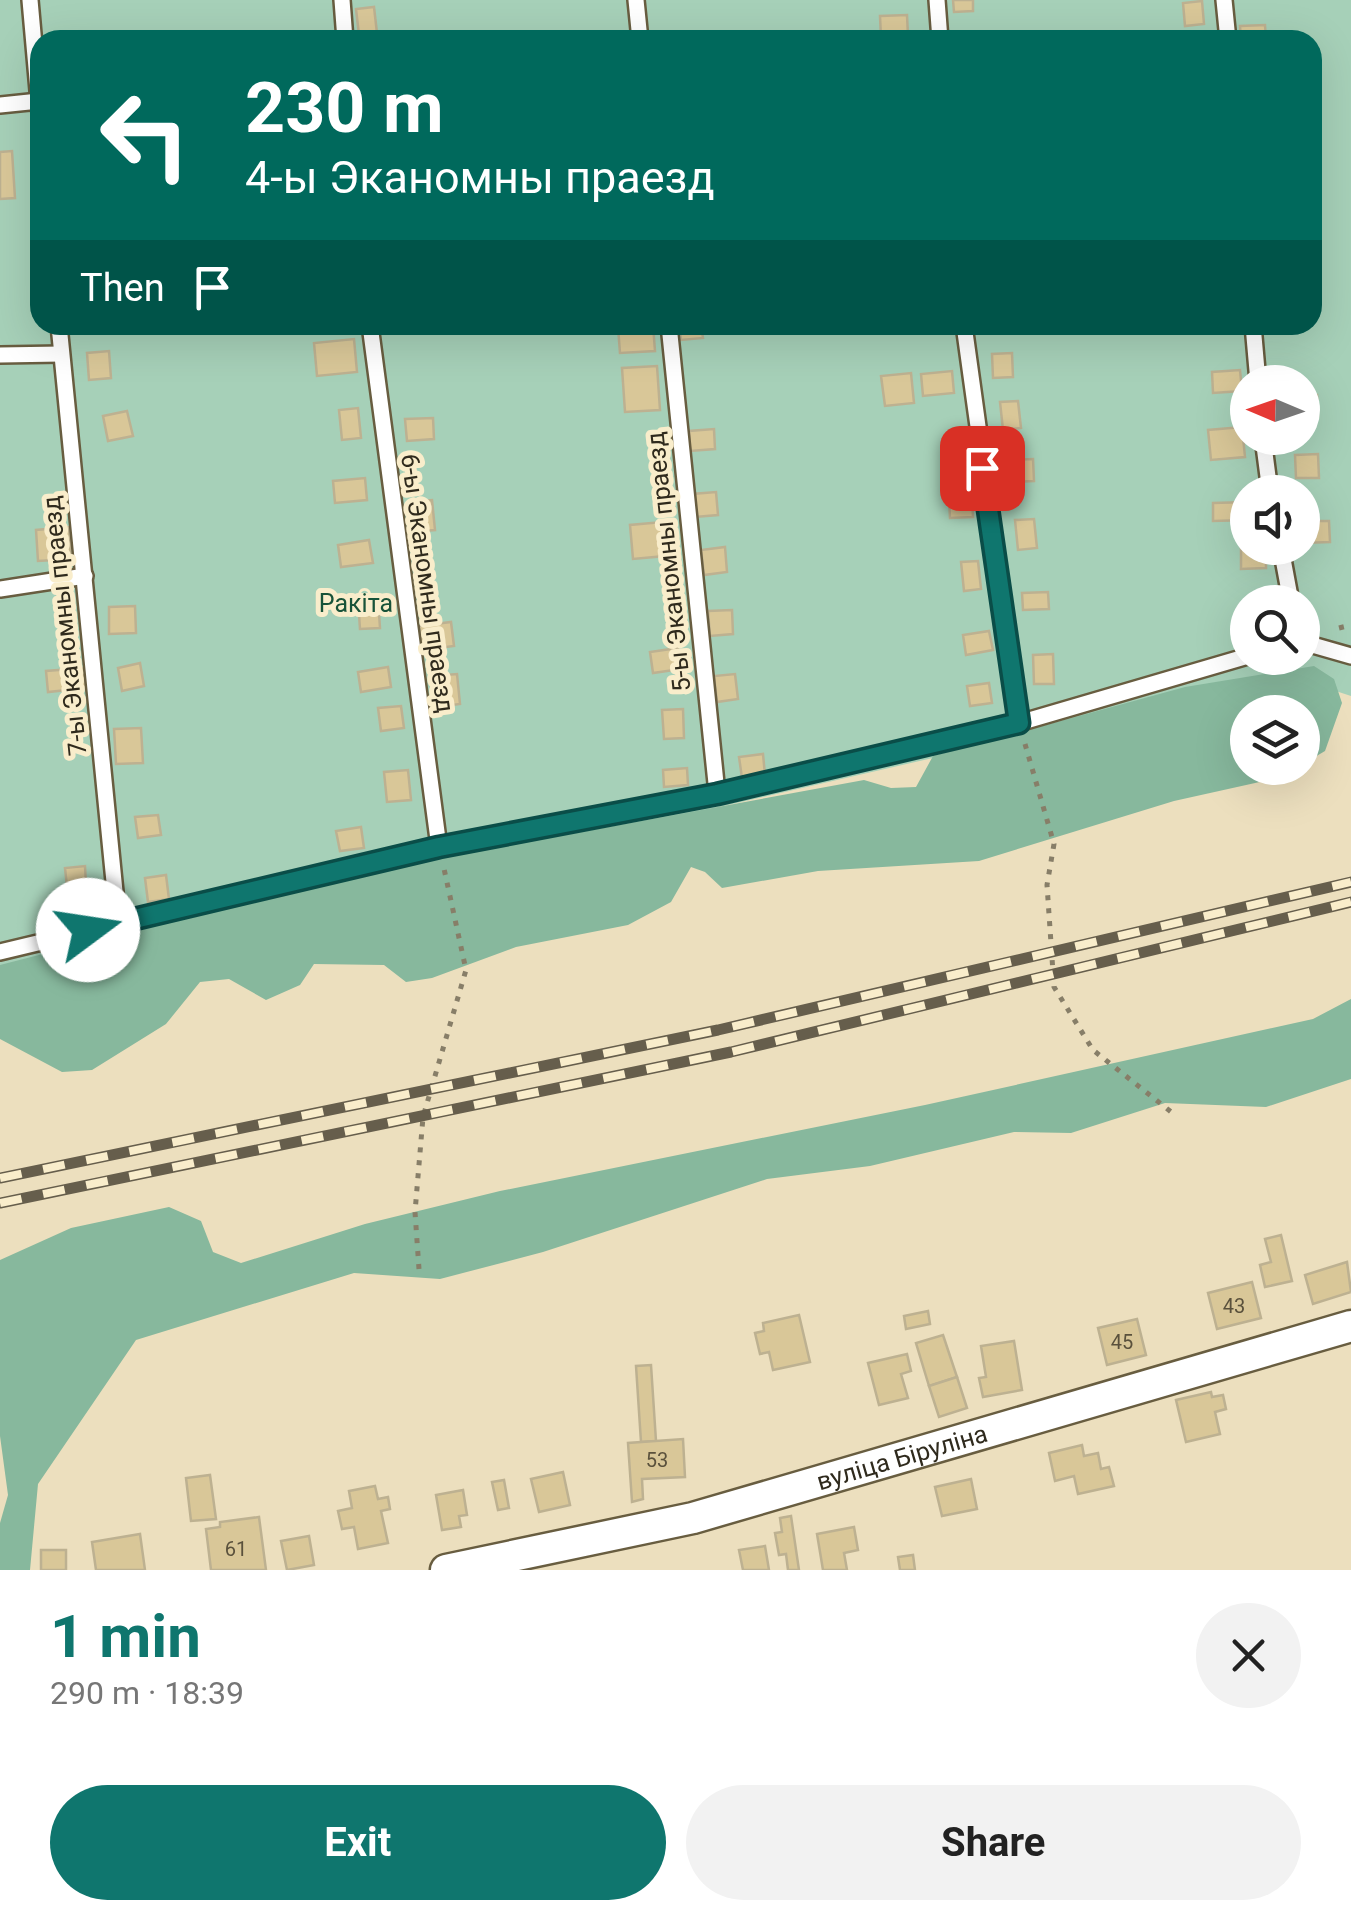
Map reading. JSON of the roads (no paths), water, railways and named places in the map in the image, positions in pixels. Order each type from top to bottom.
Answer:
[{"type":"street","name":"вуліца Біруліна","points":[[446,1570],[694,1518],[1351,1326]]},
{"type":"lane","points":[[30,0],[33,30]]},
{"type":"lane","points":[[342,0],[344,30]]},
{"type":"lane","points":[[636,0],[639,30]]},
{"type":"lane","points":[[937,0],[939,30]]},
{"type":"lane","points":[[1224,0],[1227,30]]},
{"type":"lane","points":[[0,105],[30,102]]},
{"type":"lane","name":"7-ы Эканомны праезд","points":[[60,335],[118,922]]},
{"type":"lane","name":"6-ы Эканомны праезд","points":[[371,335],[439,847]]},
{"type":"lane","name":"5-ы Эканомны праезд","points":[[670,335],[717,794]]},
{"type":"lane","points":[[965,335],[1019,723]]},
{"type":"lane","points":[[1254,335],[1257,365]]},
{"type":"lane","points":[[0,356],[61,354]]},
{"type":"lane","points":[[0,589],[86,576]]},
{"type":"lane","points":[[1320,647],[1351,656]]},
{"type":"lane","points":[[0,952],[439,847],[717,794],[1019,723],[1230,661]]},
{"type":"railway","points":[[0,1178],[718,1030],[1351,882]]},
{"type":"railway","points":[[0,1203],[731,1052],[1351,902]]},
{"type":"park label","name":"Ракіта","points":[[356,603]]}]
